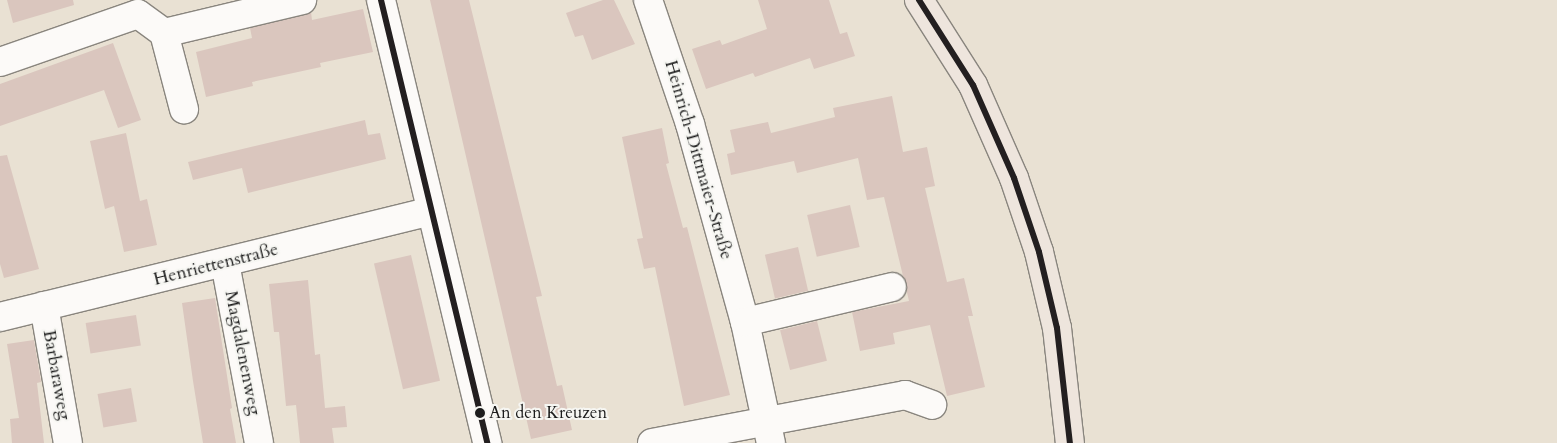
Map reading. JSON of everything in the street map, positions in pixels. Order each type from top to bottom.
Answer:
[{"type":"main road","points":[[919,0],[973,85],[1017,187],[1039,252],[1058,328],[1070,443]]},
{"type":"street","points":[[164,33],[302,0]]},
{"type":"street","points":[[381,0],[404,87],[431,212],[487,443]]},
{"type":"street","name":"Heinrich-Dittmaier-Straße","points":[[648,0],[690,124],[745,322],[769,432]]},
{"type":"street","points":[[0,62],[138,14],[164,33],[184,109]]},
{"type":"street","name":"Henriettenstraße","points":[[0,316],[431,212]]},
{"type":"street","name":"Magdalenenweg","points":[[225,263],[259,443]]},
{"type":"street","points":[[745,322],[892,288]]},
{"type":"street","name":"Barbaraweg","points":[[44,306],[68,443]]},
{"type":"street","points":[[652,443],[769,432],[905,395],[932,405]]},
{"type":"building","points":[[7,0],[73,0],[74,5],[13,23]]},
{"type":"building","points":[[430,0],[469,0],[542,296],[536,297],[557,386],[562,385],[572,430],[531,439]]},
{"type":"building","points":[[603,0],[614,0],[635,44],[592,60],[583,35],[575,37],[566,13]]},
{"type":"building","points":[[758,0],[829,0],[840,34],[847,32],[855,56],[814,69],[810,58],[755,77],[753,73],[706,89],[692,49],[720,40],[722,45],[767,29]]},
{"type":"building","points":[[363,9],[373,52],[320,63],[321,67],[252,82],[253,86],[206,97],[196,52],[252,38],[250,28],[311,12],[312,20]]},
{"type":"building","points":[[113,43],[141,120],[118,128],[104,90],[0,126],[0,84]]},
{"type":"building","points":[[892,96],[903,152],[927,147],[935,186],[925,188],[947,282],[964,278],[973,316],[968,316],[985,387],[947,396],[930,325],[893,333],[895,344],[860,351],[852,312],[909,301],[884,197],[867,200],[858,158],[797,173],[794,161],[731,175],[727,154],[735,152],[730,130],[768,122],[771,133],[835,117],[833,108]]},
{"type":"building","points":[[365,120],[368,135],[380,133],[386,159],[248,193],[242,168],[193,180],[188,162]]},
{"type":"building","points":[[662,128],[669,163],[666,164],[683,228],[687,227],[730,395],[684,406],[655,267],[644,269],[637,239],[643,238],[622,137]]},
{"type":"building","points":[[126,133],[140,201],[147,199],[157,245],[124,252],[114,206],[105,209],[90,141]]},
{"type":"building","points":[[7,155],[39,269],[4,278],[0,264],[0,156]]},
{"type":"building","points":[[850,205],[860,247],[817,257],[807,215]]},
{"type":"building","points":[[798,247],[808,291],[775,298],[765,255]]},
{"type":"building","points":[[411,255],[440,381],[403,389],[374,264]]},
{"type":"building","points":[[308,280],[315,355],[320,354],[325,408],[345,406],[347,427],[332,428],[334,443],[300,443],[296,405],[286,406],[279,332],[274,332],[269,284]]},
{"type":"building","points":[[215,298],[236,443],[203,443],[193,381],[182,303]]},
{"type":"building","points":[[136,315],[141,346],[90,354],[86,323]]},
{"type":"building","points":[[817,321],[827,361],[790,370],[780,330]]},
{"type":"building","points":[[34,340],[41,382],[37,383],[44,443],[12,443],[10,419],[19,418],[7,344]]},
{"type":"building","points":[[131,388],[137,421],[103,427],[98,394]]},
{"type":"transit line","points":[[381,0],[487,443]]},
{"type":"transit line","points":[[919,0],[973,85],[1014,178],[1039,252],[1057,328],[1070,443]]},
{"type":"place","name":"An den Kreuzen","points":[[480,413]]}]
